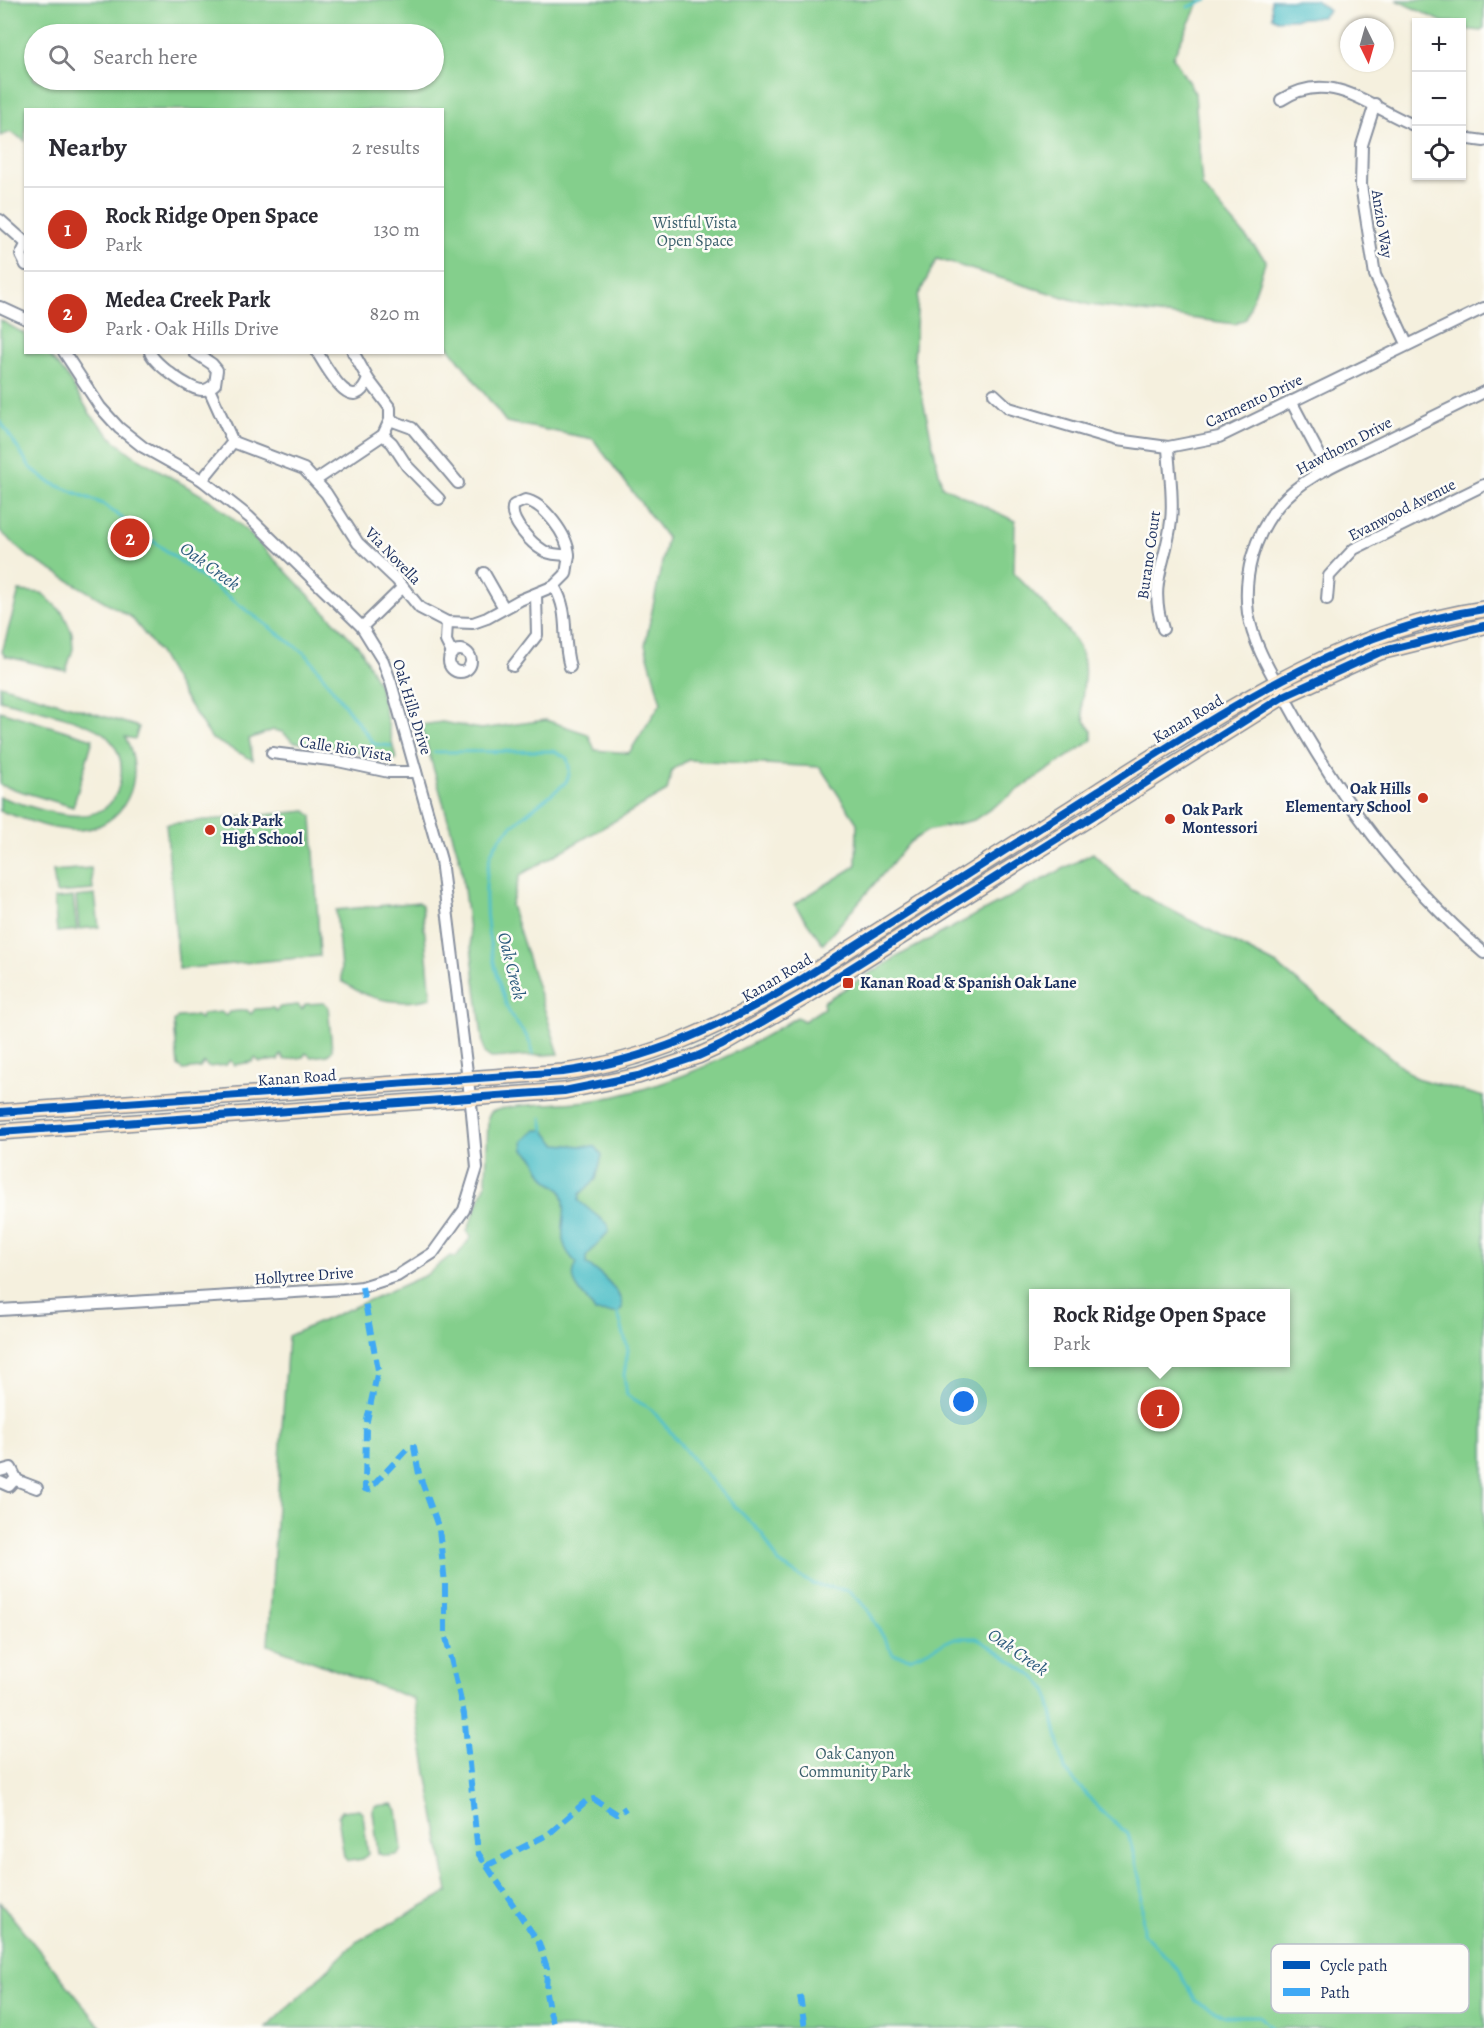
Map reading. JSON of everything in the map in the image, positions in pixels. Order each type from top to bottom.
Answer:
[{"type":"main road","name":"Kanan Road","points":[[0,1112],[468,1079],[601,1066],[663,1049],[703,1034],[796,983],[1163,750],[1276,682],[1321,658],[1380,634],[1417,622],[1484,609]]},
{"type":"main road","name":"Kanan Road","points":[[0,1131],[564,1091],[600,1085],[668,1067],[722,1045],[814,991],[1284,696],[1337,669],[1380,652],[1484,626]]},
{"type":"street","points":[[1281,100],[1297,90],[1329,89],[1375,104],[1412,124]]},
{"type":"street","name":"Anzio Way","points":[[1375,104],[1362,145],[1361,185],[1375,275],[1407,344]]},
{"type":"street","points":[[1466,139],[1484,141]]},
{"type":"street","points":[[0,220],[24,242]]},
{"type":"street","points":[[0,307],[24,318]]},
{"type":"street","name":"Carmento Drive","points":[[994,394],[1010,408],[1117,440],[1168,447],[1218,437],[1484,308]]},
{"type":"street","name":"Oak Hills Drive","points":[[65,354],[100,407],[119,428],[143,447],[202,480],[249,517],[362,627],[383,661],[392,683],[441,860],[470,1097]]},
{"type":"street","points":[[151,354],[156,363],[196,390],[209,389],[215,384],[217,370],[197,354]]},
{"type":"street","points":[[318,354],[341,389],[348,393],[358,393],[364,388],[368,379]]},
{"type":"street","points":[[316,480],[383,435],[390,420],[390,408],[368,379],[354,354]]},
{"type":"street","points":[[202,480],[233,442],[209,389]]},
{"type":"street","name":"Hawthorn Drive","points":[[1484,392],[1327,469],[1302,484],[1278,506],[1261,532],[1250,564],[1247,595],[1251,627],[1276,682],[1329,774],[1385,854],[1433,906],[1484,953]]},
{"type":"street","points":[[1292,401],[1327,469]]},
{"type":"street","points":[[390,420],[412,428],[458,483]]},
{"type":"street","points":[[383,435],[392,443],[407,466],[439,499]]},
{"type":"street","name":"Via Novella","points":[[233,442],[292,463],[316,480],[358,543],[403,587],[420,608],[447,622],[472,623],[554,586]]},
{"type":"street","name":"Burano Court","points":[[1163,629],[1156,598],[1171,522],[1168,447]]},
{"type":"street","name":"Evanwood Avenue","points":[[1327,599],[1329,576],[1354,549],[1484,485]]},
{"type":"street","points":[[569,555],[543,551],[513,520],[514,505],[519,501],[533,501],[561,529],[569,555],[566,574],[554,586],[564,605],[565,644],[570,668]]},
{"type":"street","points":[[484,573],[504,608]]},
{"type":"street","points":[[362,627],[403,587]]},
{"type":"street","points":[[513,666],[537,636],[536,595]]},
{"type":"street","points":[[447,622],[446,641],[452,653]]},
{"type":"street","name":"Calle Rio Vista","points":[[272,753],[338,760],[389,772],[416,772]]},
{"type":"street","name":"Hollytree Drive","points":[[0,1310],[343,1289],[370,1285],[397,1276],[433,1253],[464,1210],[477,1168],[470,1097]]},
{"type":"street","points":[[0,1471],[11,1468],[15,1472],[16,1480]]},
{"type":"street","points":[[0,1482],[9,1486],[16,1480]]},
{"type":"street","points":[[16,1480],[37,1488]]},
{"type":"green space","name":"Wistful Vista Open Space","points":[[0,0],[1200,0],[1173,57],[1195,93],[1202,186],[1266,260],[1246,319],[1235,324],[1090,305],[937,259],[918,296],[914,360],[942,486],[1015,521],[1014,573],[1062,624],[1078,645],[1082,655],[1084,665],[1083,713],[1092,731],[1092,740],[974,820],[927,831],[910,842],[823,944],[794,904],[856,866],[857,823],[820,767],[688,760],[672,770],[667,791],[520,875],[511,905],[559,1054],[491,1058],[484,1053],[461,865],[421,725],[442,722],[481,729],[546,720],[588,734],[595,750],[629,753],[661,703],[645,645],[667,538],[593,439],[506,422],[444,340],[444,108],[24,108],[24,140],[11,132],[0,136]]},
{"type":"green space","points":[[1396,0],[1484,0],[1482,31],[1466,29],[1466,18],[1434,18]]},
{"type":"green space","points":[[0,320],[24,333],[24,354],[48,354],[67,376],[91,415],[115,441],[133,455],[212,501],[245,529],[360,648],[379,685],[396,759],[381,760],[348,749],[294,742],[282,732],[273,730],[249,739],[253,760],[212,739],[158,651],[131,617],[29,557],[0,531]]},
{"type":"green space","points":[[19,591],[42,593],[63,613],[72,633],[73,649],[66,671],[5,656],[2,652]]},
{"type":"green space","points":[[0,685],[139,727],[135,739],[125,737],[132,752],[133,784],[119,811],[108,821],[93,828],[66,830],[0,811],[0,797],[53,813],[90,814],[104,808],[115,796],[121,775],[121,763],[118,752],[104,734],[69,718],[0,700]]},
{"type":"green space","points":[[0,711],[93,739],[73,807],[0,785]]},
{"type":"green space","points":[[306,811],[312,816],[320,956],[179,969],[166,824]]},
{"type":"green space","name":"Oak Canyon Community Park","points":[[1093,853],[1130,889],[1277,965],[1416,1078],[1484,1097],[1484,2028],[267,2028],[356,1942],[448,1892],[414,1699],[268,1645],[288,1336],[426,1275],[450,1256],[456,1257],[471,1237],[467,1231],[486,1183],[488,1117],[491,1112],[528,1105],[595,1100],[622,1095],[675,1079],[750,1045],[797,1017],[804,1021],[824,1008],[823,1002],[902,954]]},
{"type":"green space","points":[[91,868],[93,890],[56,893],[53,871]]},
{"type":"green space","points":[[95,895],[99,927],[79,929],[76,897]]},
{"type":"green space","points":[[73,897],[77,930],[57,932],[54,899]]},
{"type":"green space","points":[[419,902],[422,905],[431,998],[397,1002],[375,998],[342,981],[336,910]]},
{"type":"green space","points":[[324,1003],[328,1006],[332,1050],[328,1055],[311,1057],[306,1053],[303,1057],[285,1060],[281,1055],[278,1060],[260,1062],[255,1058],[252,1062],[234,1065],[230,1060],[226,1065],[208,1067],[204,1063],[200,1068],[183,1070],[178,1066],[174,1022],[178,1017],[196,1016],[200,1019],[203,1014],[221,1012],[226,1016],[229,1012],[247,1010],[251,1014],[255,1009],[273,1008],[276,1011],[280,1007],[298,1005],[302,1009],[306,1004]]},
{"type":"green space","points":[[393,1804],[397,1810],[402,1850],[398,1855],[384,1856],[378,1853],[373,1811],[375,1806]]},
{"type":"green space","points":[[359,1809],[363,1815],[368,1854],[363,1859],[349,1861],[344,1857],[338,1816],[341,1811]]},
{"type":"green space","points":[[0,1902],[102,2028],[0,2028]]},
{"type":"water","points":[[1271,0],[1316,0],[1329,11],[1321,17],[1277,20],[1272,17]]},
{"type":"water","points":[[536,1130],[544,1130],[556,1144],[596,1147],[602,1155],[596,1179],[580,1194],[579,1201],[608,1225],[609,1231],[586,1257],[586,1264],[603,1277],[619,1295],[622,1308],[618,1313],[595,1312],[575,1283],[573,1277],[577,1263],[569,1254],[563,1237],[562,1193],[559,1188],[547,1180],[535,1160],[524,1150],[523,1141]]},
{"type":"waterway","points":[[1188,7],[1207,0]]},
{"type":"waterway","name":"Oak Creek","points":[[0,421],[30,467],[49,482],[103,504],[307,655],[374,744],[391,746]]},
{"type":"waterway","name":"Oak Creek","points":[[434,752],[554,751],[567,758],[569,772],[566,782],[499,840],[490,857],[487,875],[486,914],[496,971],[507,1007],[529,1040],[533,1054]]},
{"type":"waterway","name":"Oak Creek","points":[[542,1118],[544,1130]]},
{"type":"waterway","name":"Oak Creek","points":[[618,1313],[628,1350],[624,1375],[627,1395],[652,1410],[715,1486],[762,1534],[779,1563],[812,1584],[850,1591],[868,1610],[893,1654],[910,1658],[955,1638],[977,1638],[1035,1677],[1047,1690],[1065,1770],[1099,1809],[1128,1834],[1141,1881],[1143,1933],[1179,1971],[1195,2001],[1225,2016],[1259,2016],[1271,2028]]},
{"type":"marked path","points":[[362,1287],[378,1370],[366,1425],[365,1489],[369,1490],[409,1447],[414,1447],[419,1474],[439,1529],[445,1583],[445,1633],[464,1714],[478,1853],[539,1943],[547,1968],[546,1993],[555,2028]]},
{"type":"marked path","points":[[486,1866],[549,1834],[586,1801],[594,1799],[617,1814],[626,1808]]},
{"type":"marked path","points":[[800,1996],[805,2028]]},
{"type":"cycle path","points":[[0,1112],[563,1072],[595,1067],[655,1050],[712,1027],[796,983],[1189,733],[1282,679],[1380,636],[1431,620],[1484,609]]},
{"type":"cycle path","points":[[0,1132],[564,1091],[638,1076],[698,1056],[722,1045],[805,997],[1284,696],[1380,652],[1484,626]]},
{"type":"place","name":"Medea Creek Park","points":[[130,538]]},
{"type":"place","name":"Oak Hills Elementary School","points":[[1423,798]]},
{"type":"place","name":"Oak Park Montessori","points":[[1170,819]]},
{"type":"place","name":"Oak Park High School","points":[[210,830]]},
{"type":"place","name":"Kanan Road & Spanish Oak Lane","points":[[848,983]]},
{"type":"place","name":"Rock Ridge Open Space","points":[[1160,1409]]}]
